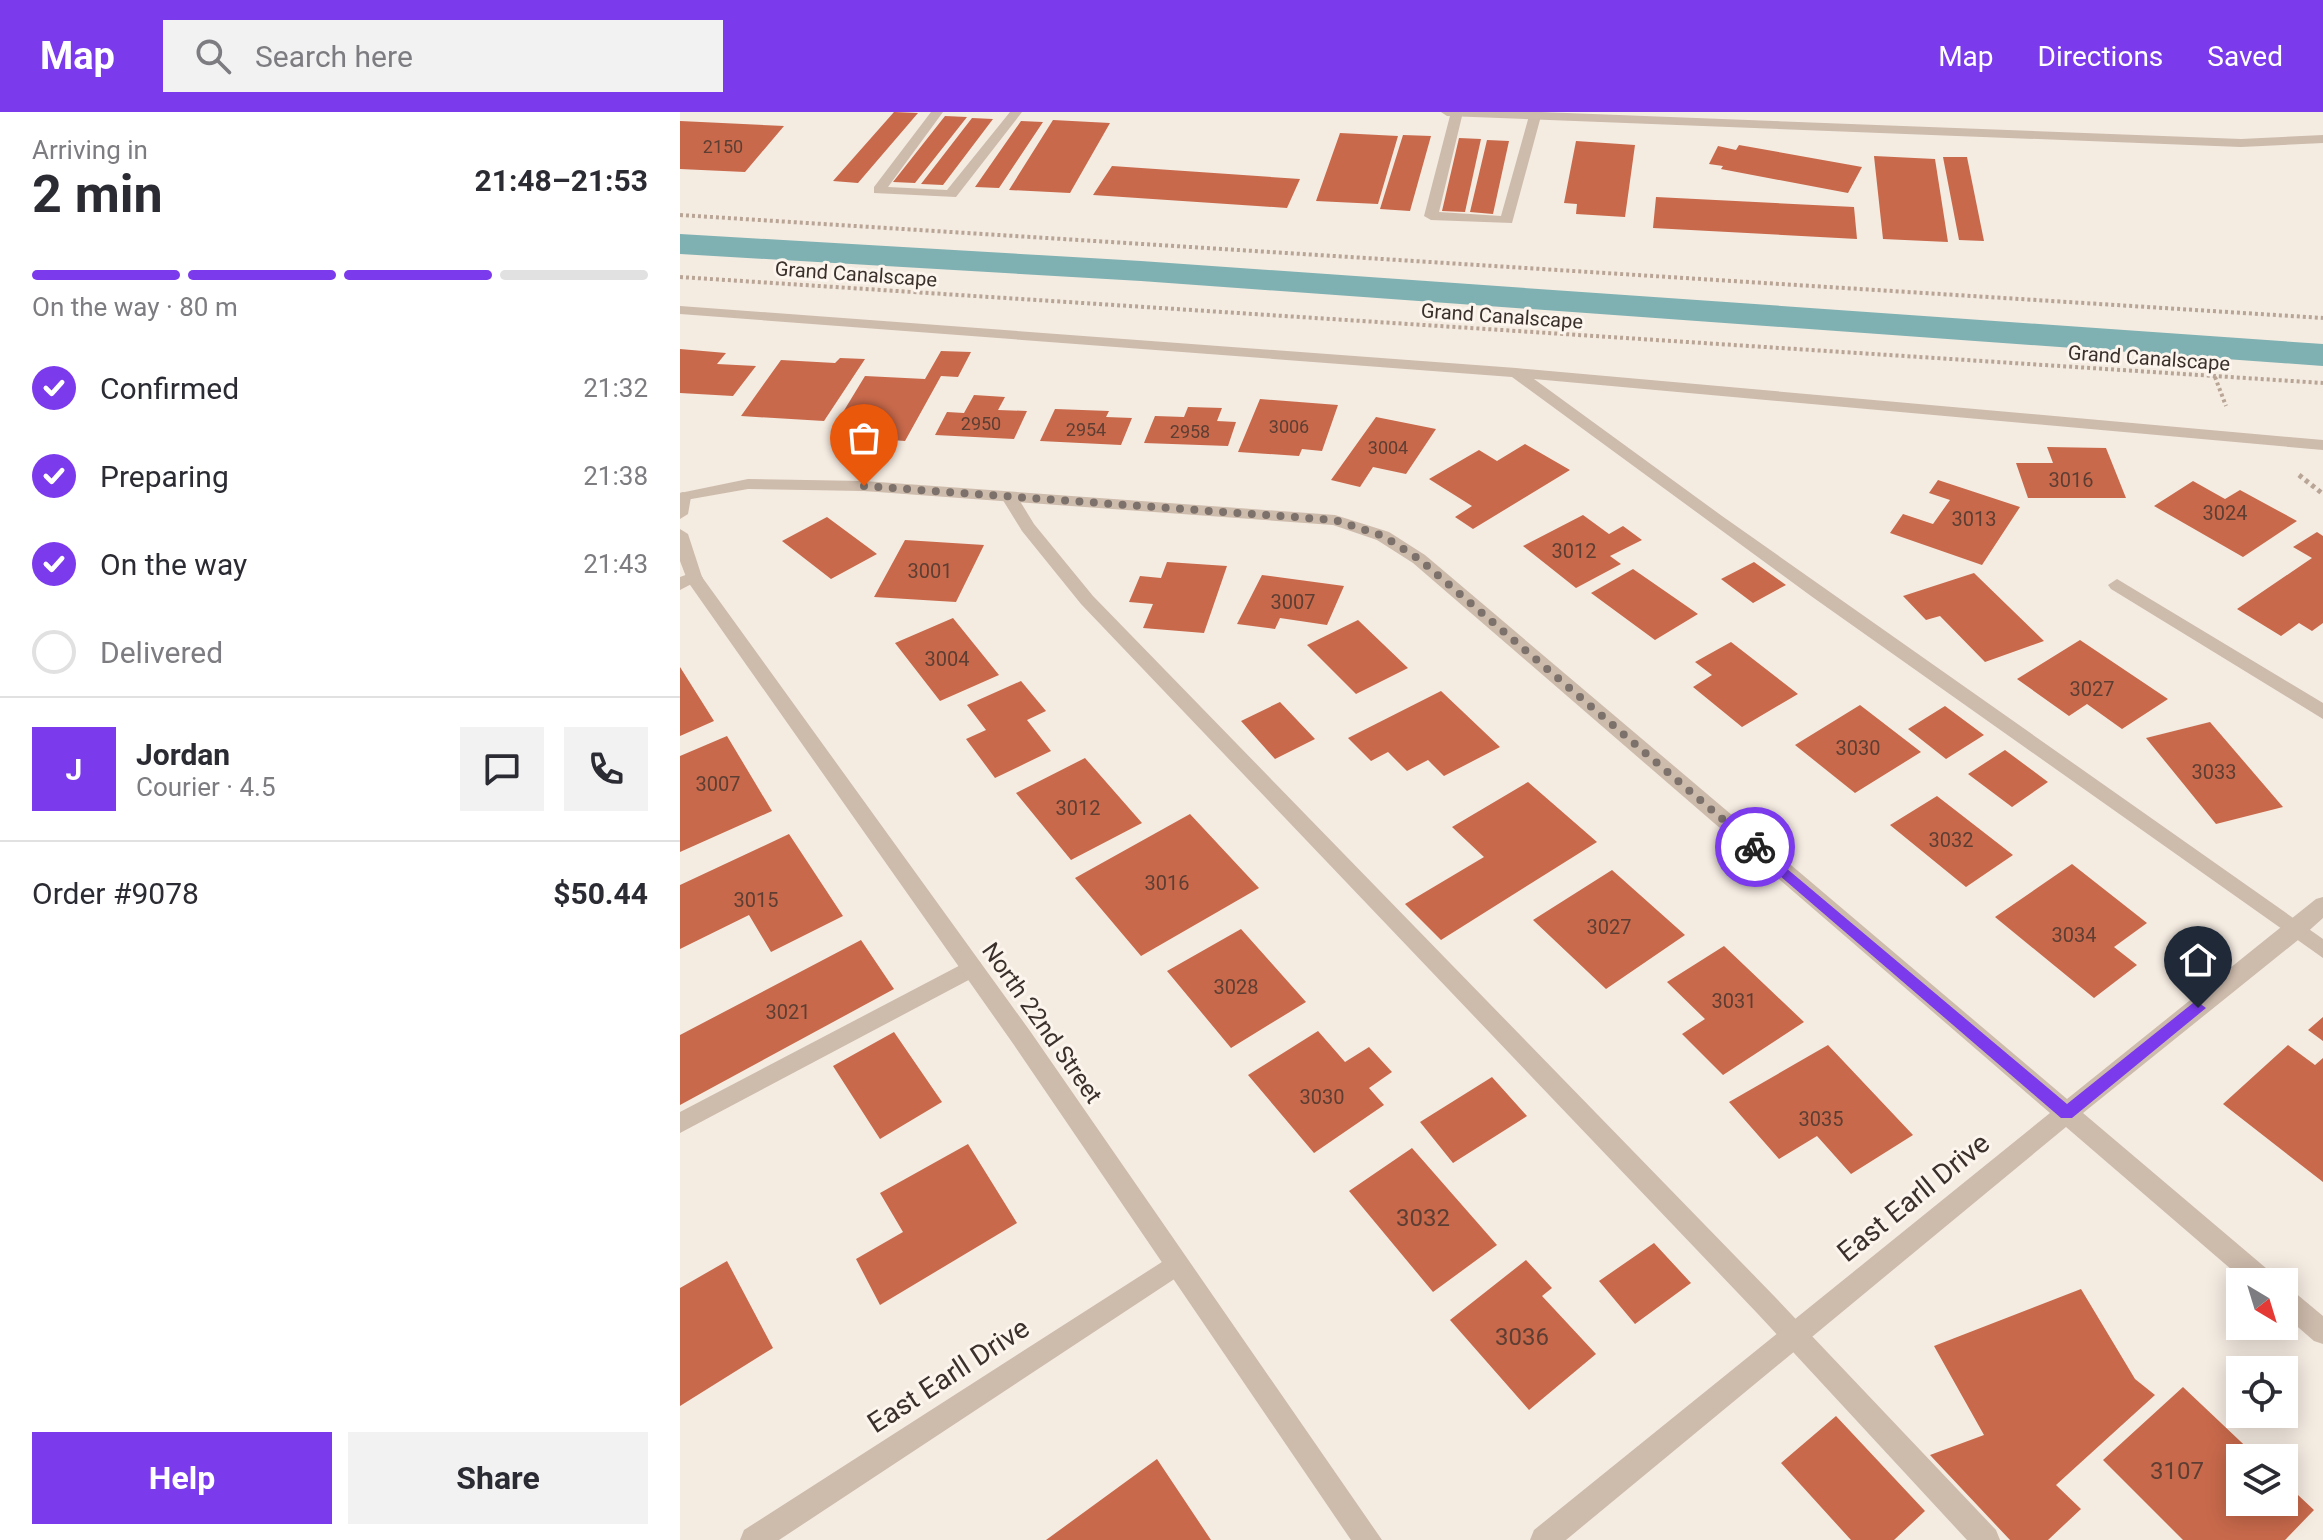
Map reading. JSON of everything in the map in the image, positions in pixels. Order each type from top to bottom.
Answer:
[{"type":"street","points":[[937,112],[879,190],[951,194],[1016,112]]},
{"type":"street","points":[[1447,112],[2241,143],[2323,139]]},
{"type":"street","points":[[1457,112],[1431,216],[1507,220],[1535,116]]},
{"type":"street","points":[[680,310],[1516,373],[2323,445]]},
{"type":"street","points":[[1516,373],[1686,501],[1875,630],[2323,950]]},
{"type":"street","points":[[681,506],[748,484],[864,486],[1335,520],[1383,536],[1419,559],[2248,1268]]},
{"type":"street","points":[[1009,497],[1028,527],[1087,600],[1795,1336],[1986,1540]]},
{"type":"street","name":"North 22nd Street","points":[[680,534],[687,581],[972,968],[1368,1540]]},
{"type":"street","points":[[2117,585],[2323,712]]},
{"type":"street","name":"East Earll Drive","points":[[1544,1540],[2323,905]]},
{"type":"street","points":[[680,1123],[972,968]]},
{"type":"street","name":"East Earll Drive","points":[[754,1540],[1176,1264]]},
{"type":"street","points":[[2298,1311],[2323,1332]]},
{"type":"path","points":[[680,215],[2323,318]]},
{"type":"path","name":"Grand Canalscape","points":[[680,277],[2323,383]]},
{"type":"building","points":[[894,112],[918,113],[858,183],[833,181]]},
{"type":"building","points":[[945,116],[967,117],[915,183],[893,182]]},
{"type":"building","points":[[972,118],[993,119],[943,185],[921,184]]},
{"type":"building","points":[[1053,120],[1110,123],[1070,193],[1009,190]]},
{"type":"building","points":[[680,121],[784,126],[745,172],[680,169]]},
{"type":"building","points":[[1021,121],[1043,122],[999,188],[975,187]]},
{"type":"building","points":[[1340,133],[1398,136],[1378,204],[1316,201]]},
{"type":"building","points":[[1403,135],[1431,136],[1410,211],[1380,209]]},
{"type":"building","points":[[1459,138],[1481,139],[1465,212],[1442,211]]},
{"type":"building","points":[[1487,140],[1509,141],[1493,214],[1470,212]]},
{"type":"building","points":[[1576,141],[1635,145],[1625,217],[1576,214],[1577,204],[1564,203]]},
{"type":"building","points":[[1739,145],[1862,167],[1848,193],[1721,169],[1723,166],[1709,164],[1718,146],[1736,150]]},
{"type":"building","points":[[1874,156],[1935,159],[1948,242],[1883,239]]},
{"type":"building","points":[[1943,157],[1967,157],[1984,241],[1959,240]]},
{"type":"building","points":[[1112,166],[1300,179],[1287,208],[1093,195]]},
{"type":"building","points":[[1656,197],[1854,207],[1857,239],[1653,228]]},
{"type":"building","points":[[680,349],[726,353],[717,364],[756,366],[733,396],[680,393]]},
{"type":"building","points":[[941,351],[971,352],[958,377],[941,376],[905,441],[878,439],[884,430],[834,427],[865,376],[925,379]]},
{"type":"building","points":[[840,358],[865,359],[824,421],[741,416],[781,360],[835,363]]},
{"type":"building","points":[[974,395],[1005,397],[998,410],[1027,411],[1014,439],[935,435],[947,412],[964,413]]},
{"type":"building","points":[[1260,399],[1338,405],[1322,451],[1302,449],[1299,456],[1238,452]]},
{"type":"building","points":[[1188,407],[1222,408],[1217,421],[1236,422],[1228,446],[1144,443],[1155,416],[1184,417]]},
{"type":"building","points":[[1055,409],[1109,411],[1106,417],[1132,418],[1121,445],[1040,441]]},
{"type":"building","points":[[1376,417],[1436,429],[1406,474],[1373,467],[1360,487],[1331,480]]},
{"type":"building","points":[[1525,444],[1570,470],[1473,529],[1455,517],[1472,506],[1429,479],[1479,450],[1497,461]]},
{"type":"building","points":[[2047,447],[2106,448],[2126,498],[2028,498],[2016,463],[2053,463]]},
{"type":"building","points":[[1938,480],[2020,507],[1982,565],[1890,533],[1903,514],[1933,524],[1950,500],[1929,493]]},
{"type":"building","points":[[2193,481],[2225,499],[2240,490],[2297,521],[2243,557],[2154,506]]},
{"type":"building","points":[[1583,515],[1609,534],[1623,526],[1642,540],[1610,556],[1621,564],[1576,588],[1523,546]]},
{"type":"building","points":[[827,517],[877,554],[831,579],[782,541]]},
{"type":"building","points":[[2317,532],[2323,536],[2323,623],[2312,631],[2299,623],[2281,636],[2237,609],[2312,558],[2293,547]]},
{"type":"building","points":[[905,540],[984,545],[956,602],[874,597]]},
{"type":"building","points":[[1167,562],[1227,566],[1204,633],[1143,628],[1153,604],[1129,602],[1140,576],[1161,578]]},
{"type":"building","points":[[1754,562],[1786,585],[1753,603],[1721,579]]},
{"type":"building","points":[[1633,569],[1698,614],[1655,640],[1591,593]]},
{"type":"building","points":[[1974,573],[2044,641],[1985,662],[1940,616],[1926,620],[1903,596]]},
{"type":"building","points":[[1262,575],[1344,586],[1327,625],[1280,618],[1275,629],[1237,624]]},
{"type":"building","points":[[953,618],[999,675],[940,701],[895,643]]},
{"type":"building","points":[[1358,620],[1408,668],[1356,694],[1307,645]]},
{"type":"building","points":[[2080,640],[2168,699],[2122,729],[2087,704],[2069,716],[2017,679]]},
{"type":"building","points":[[1731,642],[1798,694],[1742,727],[1693,687],[1712,675],[1695,662]]},
{"type":"building","points":[[680,667],[714,721],[680,736]]},
{"type":"building","points":[[1021,681],[1046,711],[1027,720],[1051,751],[995,778],[966,739],[986,730],[967,705]]},
{"type":"building","points":[[1441,691],[1500,747],[1444,776],[1428,760],[1407,771],[1388,752],[1371,761],[1348,738]]},
{"type":"building","points":[[1280,702],[1315,739],[1275,759],[1241,721]]},
{"type":"building","points":[[1860,705],[1921,752],[1855,793],[1795,745]]},
{"type":"building","points":[[1945,706],[1984,735],[1946,759],[1908,729]]},
{"type":"building","points":[[2210,722],[2283,807],[2216,824],[2146,738]]},
{"type":"building","points":[[727,736],[772,811],[680,852],[680,756]]},
{"type":"building","points":[[2005,750],[2048,782],[2012,807],[1968,774]]},
{"type":"building","points":[[1085,758],[1142,823],[1071,860],[1016,793]]},
{"type":"building","points":[[1528,782],[1597,842],[1441,940],[1405,904],[1484,857],[1452,827]]},
{"type":"building","points":[[1937,796],[2013,855],[1966,887],[1890,825]]},
{"type":"building","points":[[1190,814],[1259,888],[1141,956],[1075,878]]},
{"type":"building","points":[[789,834],[843,916],[771,952],[749,915],[680,949],[680,885]]},
{"type":"building","points":[[2072,864],[2147,923],[2114,947],[2137,965],[2094,998],[1995,917]]},
{"type":"building","points":[[1612,870],[1685,935],[1606,989],[1533,920]]},
{"type":"building","points":[[1241,929],[1306,1002],[1231,1048],[1167,971]]},
{"type":"building","points":[[861,940],[894,989],[680,1105],[680,1035]]},
{"type":"building","points":[[1724,946],[1804,1022],[1723,1075],[1682,1034],[1705,1019],[1667,982]]},
{"type":"building","points":[[2323,1017],[2323,1041],[2308,1030]]},
{"type":"building","points":[[1318,1031],[1345,1062],[1369,1047],[1392,1072],[1369,1088],[1384,1105],[1314,1153],[1248,1075]]},
{"type":"building","points":[[894,1032],[942,1102],[880,1139],[833,1066]]},
{"type":"building","points":[[1828,1045],[1913,1135],[1851,1174],[1817,1136],[1779,1159],[1729,1102]]},
{"type":"building","points":[[2288,1045],[2315,1065],[2323,1058],[2323,1182],[2223,1104]]},
{"type":"building","points":[[1492,1077],[1527,1116],[1453,1163],[1420,1122]]},
{"type":"building","points":[[968,1144],[1017,1223],[880,1305],[856,1259],[903,1232],[880,1193]]},
{"type":"building","points":[[1412,1148],[1497,1245],[1433,1292],[1349,1191]]},
{"type":"building","points":[[1654,1243],[1691,1283],[1635,1324],[1599,1281]]},
{"type":"building","points":[[1526,1260],[1552,1288],[1542,1296],[1596,1354],[1529,1410],[1450,1320]]},
{"type":"building","points":[[727,1261],[773,1348],[680,1406],[680,1288]]},
{"type":"building","points":[[2081,1289],[2135,1379],[2155,1395],[2056,1485],[2081,1509],[2048,1540],[2010,1540],[1930,1455],[1984,1435],[1934,1346]]},
{"type":"building","points":[[2183,1387],[2243,1444],[2226,1444],[2226,1516],[2298,1516],[2298,1495],[2314,1510],[2285,1540],[2183,1540],[2103,1460]]},
{"type":"building","points":[[1836,1416],[1925,1511],[1894,1540],[1851,1540],[1781,1463]]},
{"type":"building","points":[[1157,1459],[1211,1540],[1046,1540]]},
{"type":"waterway","points":[[680,244],[1141,271],[2323,355]]},
{"type":"way so far","points":[[864,486],[1257,512],[1335,520],[1383,536],[1419,559],[1755,847]]},
{"type":"route","points":[[1755,847],[2066,1113],[2198,1008]]}]
